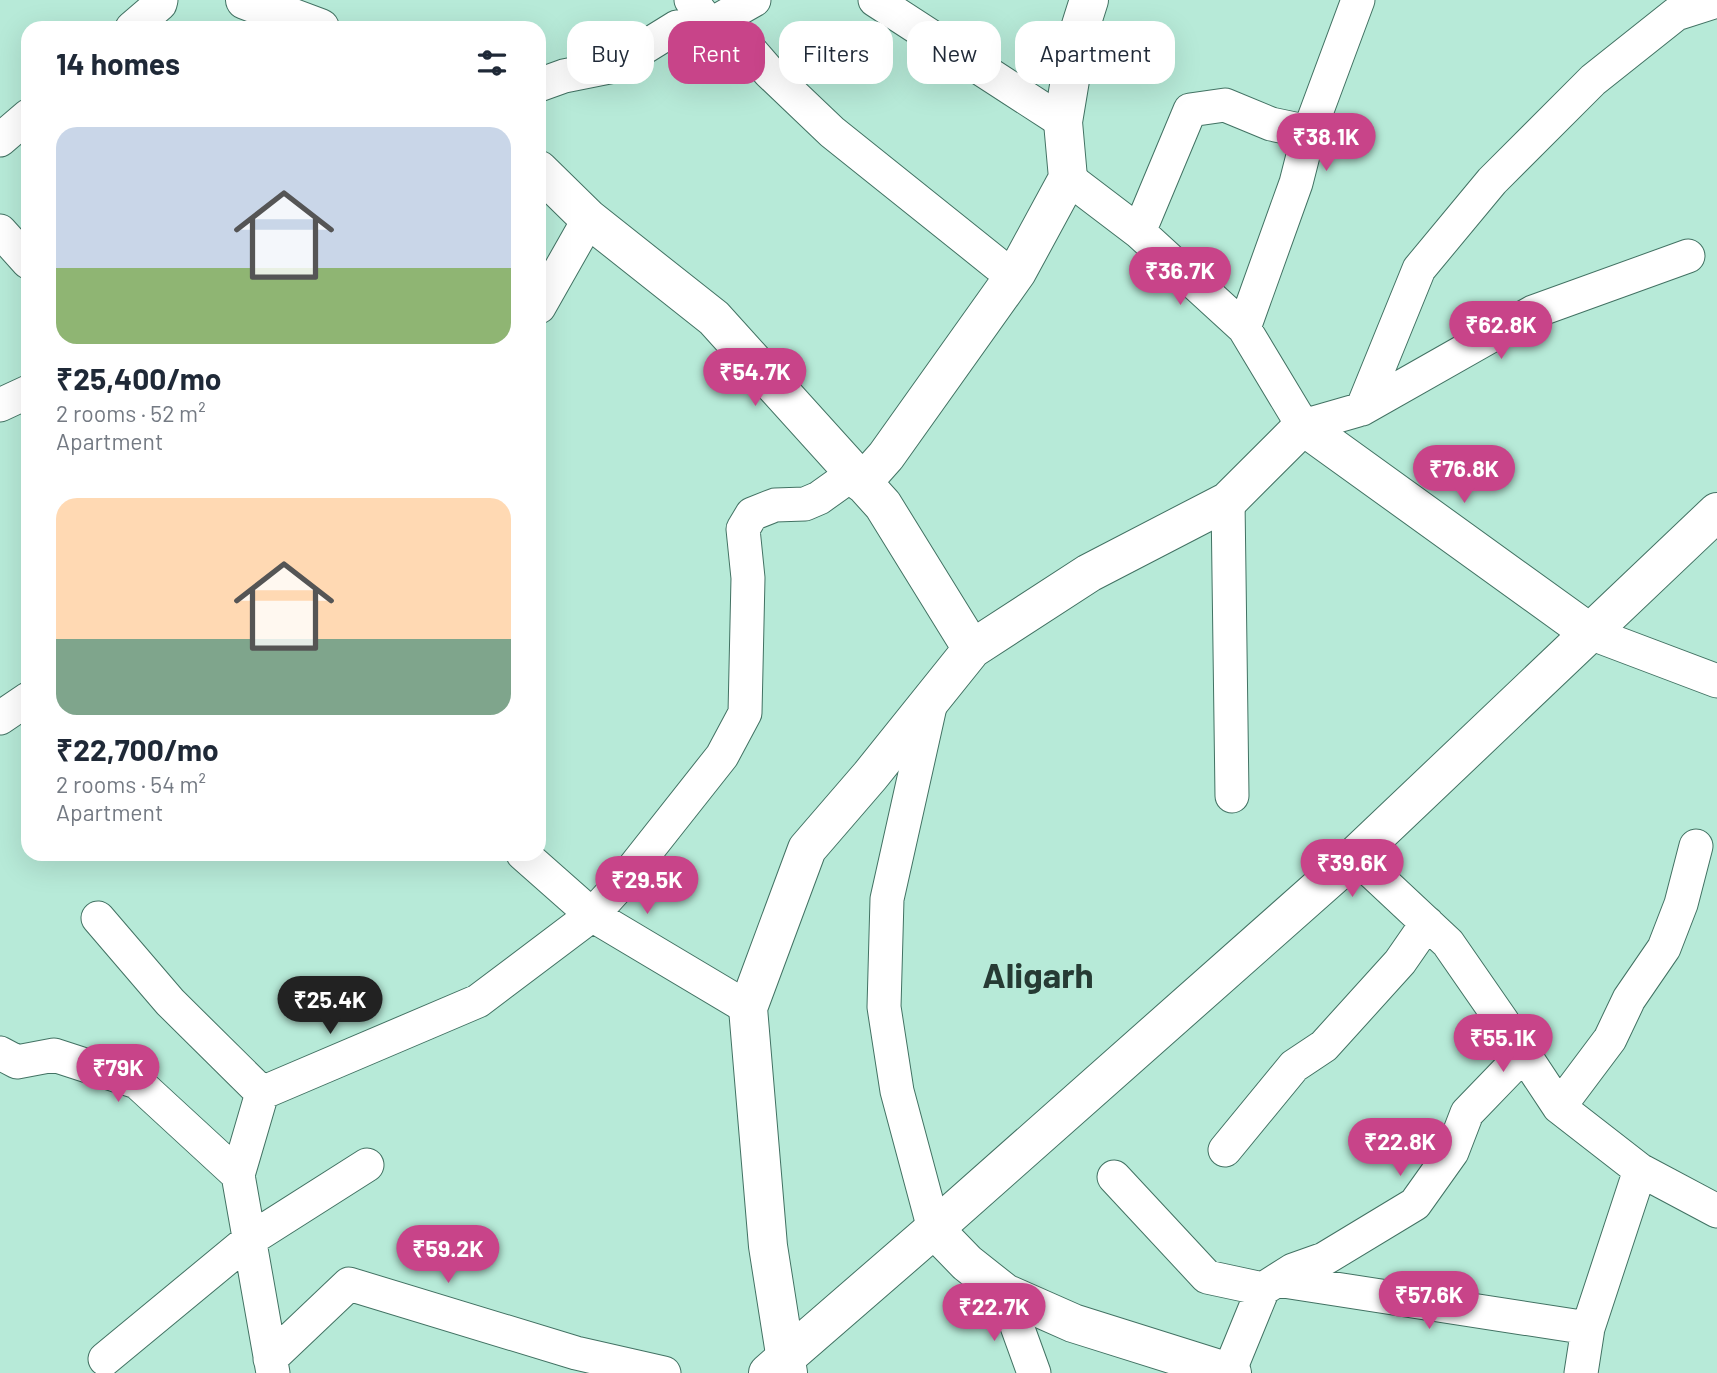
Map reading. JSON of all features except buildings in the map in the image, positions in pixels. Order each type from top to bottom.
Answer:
[{"type":"street","points":[[140,21],[160,4],[161,0]]},
{"type":"street","points":[[546,82],[614,66],[701,13],[754,0]]},
{"type":"street","points":[[875,0],[1063,122]]},
{"type":"street","points":[[262,1093],[478,1001],[592,915],[624,880],[722,756],[745,713],[748,578],[743,529],[752,514],[775,505],[805,504],[812,501],[858,478],[886,456],[1017,272],[1068,178],[1063,122],[1077,38],[1089,0]]},
{"type":"street","points":[[1244,328],[1296,183],[1309,132],[1358,0]]},
{"type":"street","points":[[1362,409],[1419,269],[1492,181],[1593,80],[1678,7],[1717,1]]},
{"type":"street","points":[[263,3],[304,21]]},
{"type":"street","points":[[701,13],[736,34],[768,72],[832,132],[998,265],[1017,272]]},
{"type":"street","points":[[1139,232],[1190,110],[1225,105],[1271,124],[1309,132]]},
{"type":"street","points":[[0,140],[21,122]]},
{"type":"street","points":[[546,177],[589,219],[714,318],[883,505],[972,649]]},
{"type":"street","points":[[1068,178],[1139,232],[1244,328],[1303,426],[1590,633],[1717,681]]},
{"type":"street","points":[[546,295],[589,219]]},
{"type":"street","points":[[0,231],[21,254]]},
{"type":"street","points":[[780,1368],[748,1008],[807,849],[870,776],[972,649],[1089,573],[1228,501],[1303,426],[1362,409],[1533,312],[1688,256]]},
{"type":"street","points":[[0,405],[21,395]]},
{"type":"street","points":[[1228,501],[1232,796]]},
{"type":"street","points":[[780,1368],[1355,856],[1717,512]]},
{"type":"street","points":[[930,702],[887,899],[884,1007],[897,1091],[934,1229],[967,1263],[1005,1293],[1073,1323],[1231,1373],[1270,1284],[1293,1269],[1324,1259],[1415,1204],[1452,1152],[1467,1113],[1523,1055]]},
{"type":"street","points":[[0,718],[21,704]]},
{"type":"street","points":[[1559,1107],[1610,1039],[1629,999],[1664,948],[1681,904],[1696,846]]},
{"type":"street","points":[[1355,856],[1448,943],[1559,1107],[1640,1170],[1717,1211]]},
{"type":"street","points":[[531,861],[592,915],[748,1008]]},
{"type":"street","points":[[98,918],[170,1002],[262,1093]]},
{"type":"street","points":[[1225,1150],[1294,1066],[1324,1045],[1400,962],[1427,923]]},
{"type":"street","points":[[0,1052],[17,1062],[54,1055],[137,1082],[238,1175]]},
{"type":"street","points":[[262,1093],[238,1175],[272,1366]]},
{"type":"street","points":[[104,1359],[249,1240],[367,1165]]},
{"type":"street","points":[[1581,1373],[1588,1328],[1640,1170]]},
{"type":"street","points":[[1114,1177],[1207,1277],[1588,1328]]},
{"type":"street","points":[[272,1366],[349,1284],[571,1363],[664,1373]]},
{"type":"street","points":[[1005,1293],[1034,1373]]},
{"type":"district","name":"Aligarh","points":[[1038,976]]}]
